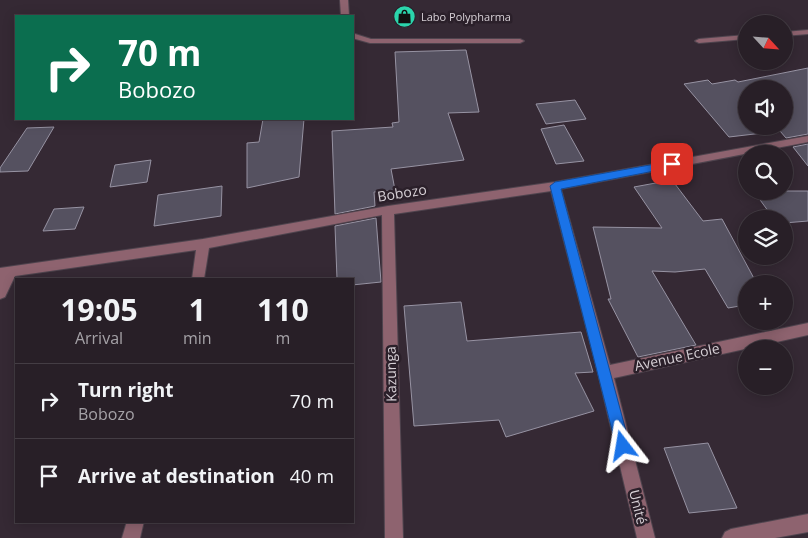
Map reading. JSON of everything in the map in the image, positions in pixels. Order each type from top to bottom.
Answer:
[{"type":"street","points":[[344,0],[345,15]]},
{"type":"street","points":[[793,33],[808,32]]},
{"type":"street","points":[[354,36],[370,41],[520,41]]},
{"type":"street","points":[[699,41],[738,38]]},
{"type":"street","name":"Bobozo","points":[[6,272],[202,244],[388,210],[555,186],[808,139]]},
{"type":"street","name":"Unité","points":[[555,186],[605,373],[646,538]]},
{"type":"street","name":"Kazunga","points":[[388,210],[394,538]]},
{"type":"street","points":[[198,278],[202,244]]},
{"type":"street","points":[[0,293],[6,272]]},
{"type":"street","name":"Avenue Ecole","points":[[605,373],[808,329]]},
{"type":"street","points":[[131,538],[135,523]]},
{"type":"street","points":[[731,538],[808,523]]},
{"type":"building","points":[[466,50],[479,112],[448,113],[464,160],[391,169],[395,190],[374,192],[375,206],[335,214],[332,131],[393,127],[392,123],[399,122],[395,52]]},
{"type":"building","points":[[808,68],[808,134],[786,138],[783,135],[793,135],[793,80],[748,80]]},
{"type":"building","points":[[708,80],[712,84],[735,80],[738,82],[738,135],[746,135],[729,137],[684,84]]},
{"type":"building","points":[[575,100],[586,119],[546,124],[536,104]]},
{"type":"building","points":[[263,120],[304,120],[299,177],[247,188],[247,143],[259,142]]},
{"type":"building","points":[[564,125],[584,161],[556,164],[541,129]]},
{"type":"building","points":[[54,127],[28,171],[0,172],[0,168],[27,128]]},
{"type":"building","points":[[808,144],[808,166],[793,147]]},
{"type":"building","points":[[151,160],[147,182],[110,187],[115,165]]},
{"type":"building","points":[[672,180],[703,221],[722,219],[738,249],[738,265],[747,265],[752,275],[738,275],[738,306],[728,308],[705,269],[675,272],[652,271],[696,345],[638,357],[608,299],[611,299],[593,227],[662,228],[634,187]]},
{"type":"building","points":[[222,186],[221,216],[154,226],[158,195]]},
{"type":"building","points":[[793,191],[808,191],[808,221],[793,222],[793,210],[767,210],[760,200],[793,200]]},
{"type":"building","points":[[84,207],[75,229],[43,231],[54,209]]},
{"type":"building","points":[[376,218],[381,282],[354,285],[354,278],[337,278],[335,226]]},
{"type":"building","points":[[461,302],[467,341],[581,332],[593,372],[575,373],[594,411],[506,437],[499,420],[414,426],[404,306]]},
{"type":"building","points":[[708,443],[737,508],[689,513],[664,448]]},
{"type":"place","name":"Labo Polypharma","points":[[405,17]]},
{"type":"route","points":[[623,446],[555,186],[672,164]]}]
